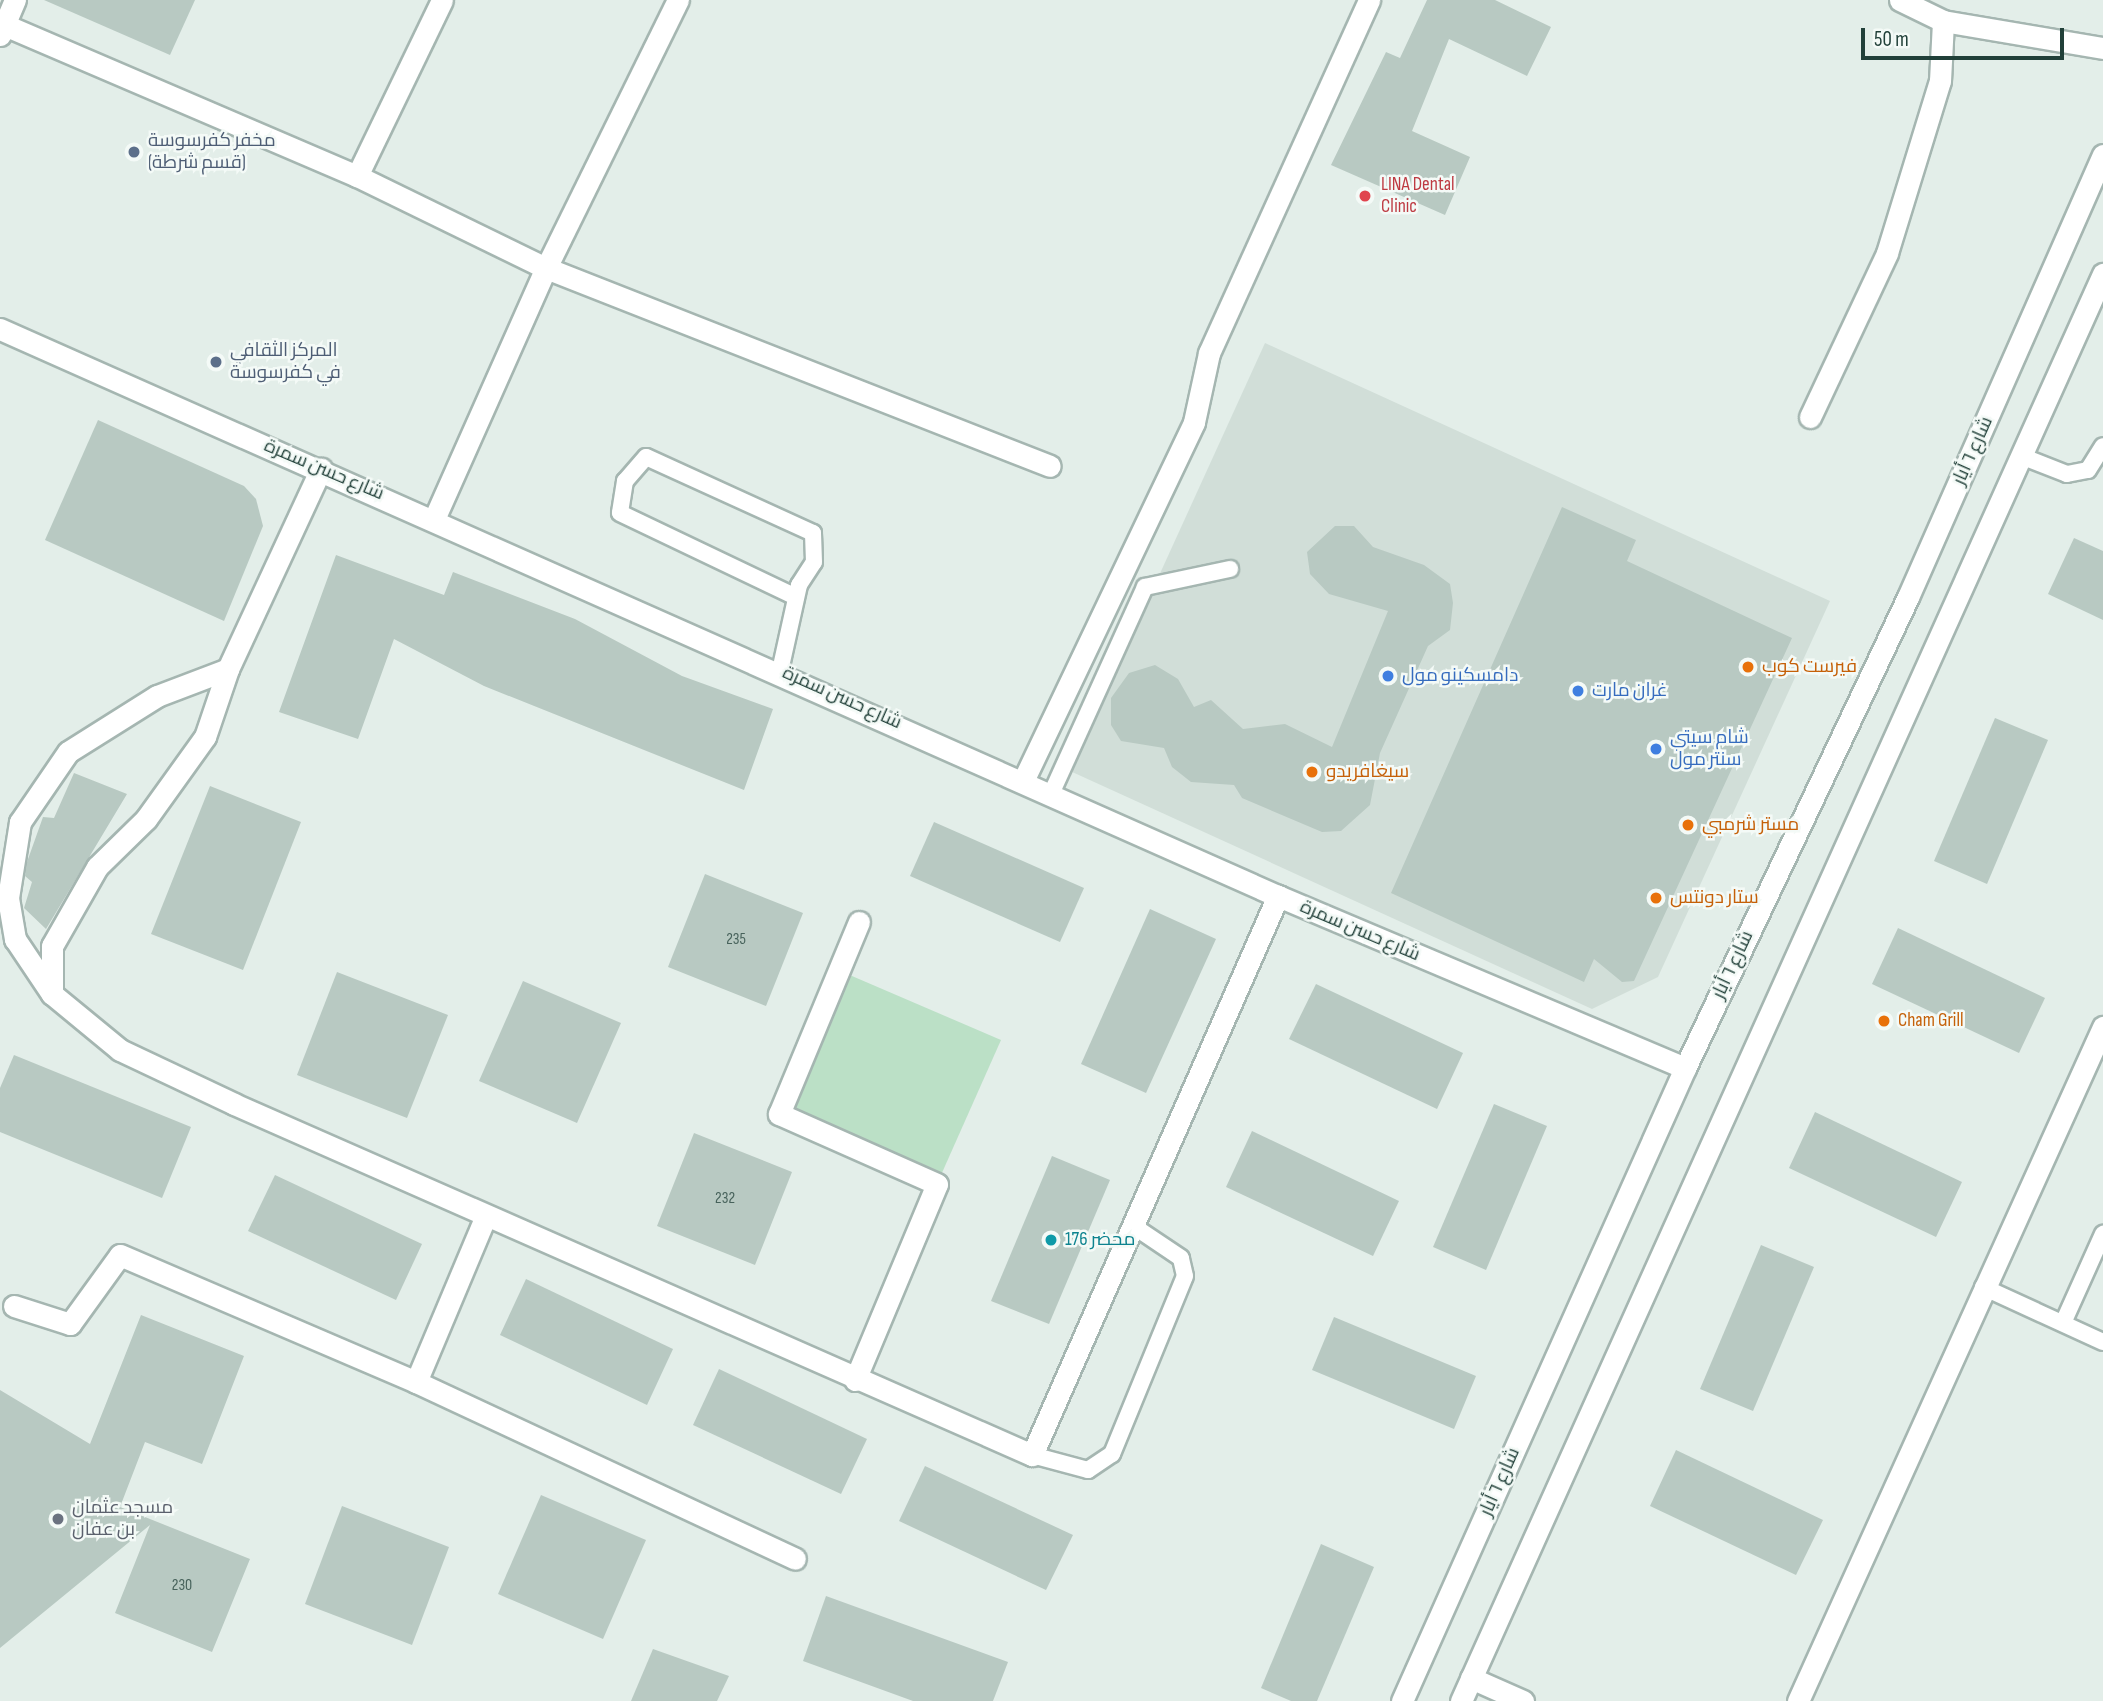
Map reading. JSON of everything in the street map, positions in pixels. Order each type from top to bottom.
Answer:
[{"type":"street","points":[[15,0],[2,28],[357,176],[545,268],[1050,466]]},
{"type":"street","points":[[357,176],[442,0]]},
{"type":"street","points":[[435,517],[545,268],[678,0]]},
{"type":"street","points":[[1024,779],[1194,422],[1209,353],[1370,0]]},
{"type":"street","points":[[1900,0],[1942,21],[2103,48]]},
{"type":"street","points":[[1810,417],[1888,253],[1940,82],[1942,21]]},
{"type":"street","name":"شارع ٦ أيار","points":[[1402,1701],[1685,1068],[1908,597],[2103,155]]},
{"type":"street","points":[[1461,1701],[2103,274]]},
{"type":"street","name":"شارع حسن سمرة","points":[[0,329],[435,517],[1024,779],[1278,896],[1685,1068]]},
{"type":"street","points":[[52,995],[52,946],[97,867],[146,819],[199,747],[229,669],[321,469]]},
{"type":"street","points":[[229,669],[157,696],[68,752],[20,822],[8,898],[13,929],[52,995],[120,1050],[485,1218],[1032,1455],[1278,896]]},
{"type":"street","points":[[855,1380],[937,1184],[779,1114],[859,922]]},
{"type":"street","points":[[1798,1701],[1983,1287],[2103,1027]]},
{"type":"street","points":[[416,1382],[485,1218]]},
{"type":"street","points":[[14,1306],[70,1324],[120,1255],[416,1382],[795,1559]]},
{"type":"street","points":[[1471,1678],[1523,1701]]},
{"type":"lane","points":[[2021,456],[2067,474],[2088,470],[2103,446]]},
{"type":"lane","points":[[780,671],[796,597],[814,562],[813,533],[646,457],[625,481],[620,513],[796,597]]},
{"type":"lane","points":[[1052,792],[1145,587],[1230,569]]},
{"type":"lane","points":[[1032,1455],[1088,1470],[1100,1465],[1117,1442],[1185,1276],[1181,1258],[1132,1225]]},
{"type":"lane","points":[[2063,1323],[2103,1234]]},
{"type":"lane","points":[[1983,1287],[2103,1342]]},
{"type":"shaded area","points":[[1265,343],[1830,601],[1658,977],[1592,1009],[1070,771]]},
{"type":"green space","points":[[838,970],[1001,1040],[937,1184],[779,1114]]},
{"type":"building","points":[[44,0],[195,0],[170,55]]},
{"type":"building","points":[[1427,0],[1495,0],[1551,27],[1527,76],[1449,39],[1412,131],[1470,157],[1445,215],[1331,165],[1386,52],[1400,58]]},
{"type":"building","points":[[98,420],[244,486],[256,499],[263,526],[224,621],[45,540]]},
{"type":"building","name":"شام سيتي سنتر مول","points":[[1562,507],[1636,540],[1627,561],[1792,638],[1634,981],[1622,982],[1594,959],[1584,982],[1391,893]]},
{"type":"building","name":"دامسكينو مول","points":[[1335,526],[1354,526],[1373,547],[1424,565],[1450,584],[1453,603],[1450,630],[1428,646],[1380,753],[1370,805],[1341,831],[1322,832],[1242,798],[1234,785],[1191,782],[1172,767],[1164,748],[1121,741],[1111,725],[1111,698],[1129,673],[1155,665],[1178,679],[1194,707],[1211,700],[1243,729],[1285,724],[1332,747],[1388,611],[1329,594],[1310,574],[1307,552]]},
{"type":"building","points":[[2074,538],[2103,551],[2103,620],[2048,594]]},
{"type":"building","points":[[336,555],[444,595],[453,572],[575,619],[682,676],[773,709],[744,790],[484,686],[394,639],[358,739],[279,712]]},
{"type":"building","points":[[1995,718],[2048,740],[1987,884],[1934,861]]},
{"type":"building","points":[[74,773],[127,794],[46,929],[24,908],[32,882],[25,876],[27,862],[43,817],[54,818]]},
{"type":"building","points":[[210,786],[301,822],[243,970],[151,934]]},
{"type":"building","points":[[934,822],[1084,888],[1060,942],[910,876]]},
{"type":"building","points":[[705,874],[803,913],[766,1006],[668,967]]},
{"type":"building","points":[[1150,909],[1216,939],[1146,1093],[1081,1064]]},
{"type":"building","points":[[1898,928],[2045,998],[2019,1053],[1872,984]]},
{"type":"building","points":[[337,972],[448,1015],[407,1118],[297,1075]]},
{"type":"building","points":[[523,981],[621,1023],[577,1123],[479,1081]]},
{"type":"building","points":[[1316,984],[1463,1053],[1437,1109],[1289,1039]]},
{"type":"building","points":[[14,1055],[191,1127],[162,1198],[0,1132],[0,1088]]},
{"type":"building","points":[[1494,1104],[1547,1126],[1486,1270],[1433,1247]]},
{"type":"building","points":[[1815,1112],[1962,1182],[1936,1237],[1789,1168]]},
{"type":"building","points":[[1252,1131],[1399,1201],[1373,1256],[1226,1187]]},
{"type":"building","points":[[694,1133],[792,1172],[755,1265],[657,1226]]},
{"type":"building","name":"محضر 176","points":[[1052,1156],[1110,1180],[1049,1324],[991,1301]]},
{"type":"building","points":[[275,1175],[422,1244],[396,1300],[248,1231]]},
{"type":"building","points":[[1761,1245],[1814,1267],[1753,1411],[1700,1389]]},
{"type":"building","points":[[526,1279],[673,1349],[647,1405],[500,1335]]},
{"type":"building","points":[[141,1315],[244,1356],[202,1464],[145,1442],[120,1507],[250,1559],[212,1652],[115,1613],[150,1525],[0,1648],[0,1390],[90,1444]]},
{"type":"building","points":[[1334,1317],[1476,1376],[1454,1429],[1312,1370]]},
{"type":"building","points":[[719,1369],[867,1439],[841,1494],[693,1425]]},
{"type":"building","points":[[1676,1450],[1823,1520],[1796,1575],[1650,1506]]},
{"type":"building","points":[[925,1466],[1073,1535],[1046,1590],[899,1521]]},
{"type":"building","points":[[541,1495],[646,1540],[603,1639],[498,1594]]},
{"type":"building","points":[[342,1506],[449,1547],[412,1645],[305,1604]]},
{"type":"building","points":[[1321,1544],[1374,1567],[1317,1701],[1291,1701],[1261,1688]]},
{"type":"building","points":[[826,1596],[1008,1662],[993,1701],[913,1701],[803,1661]]},
{"type":"building","points":[[653,1649],[729,1676],[717,1701],[631,1701]]},
{"type":"place","name":"مخفر كفرسوسة (قسم شرطة)","points":[[134,152]]},
{"type":"place","name":"LINA Dental Clinic","points":[[1365,196]]},
{"type":"place","name":"المركز الثقافي في كفرسوسة","points":[[216,362]]},
{"type":"place","name":"فيرست كوب","points":[[1748,667]]},
{"type":"place","name":"دامسكينو مول","points":[[1388,676]]},
{"type":"place","name":"غران مارت","points":[[1578,691]]},
{"type":"place","name":"شام سيتي سنتر مول","points":[[1656,749]]},
{"type":"place","name":"سيغافريدو","points":[[1312,772]]},
{"type":"place","name":"مستر شرمبي","points":[[1688,825]]},
{"type":"place","name":"ستار دونتس","points":[[1656,898]]},
{"type":"place","name":"Cham Grill","points":[[1884,1021]]},
{"type":"place","name":"محضر 176","points":[[1051,1240]]},
{"type":"place","name":"مسجد عثمان بن عفان","points":[[58,1519]]}]
